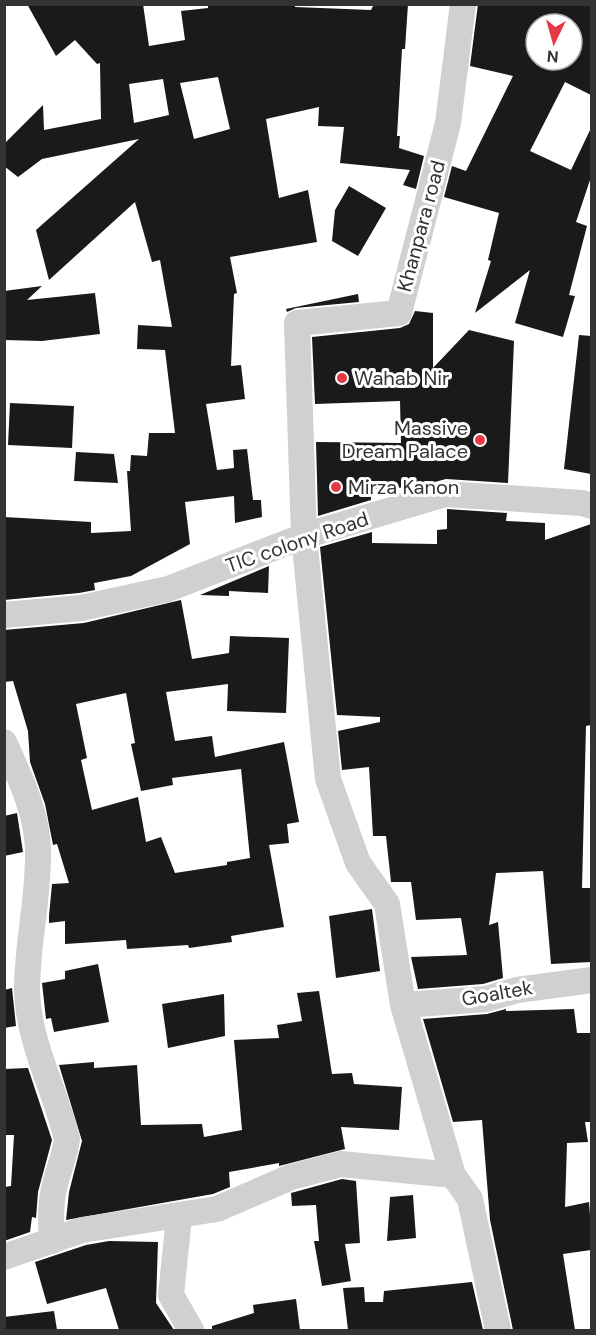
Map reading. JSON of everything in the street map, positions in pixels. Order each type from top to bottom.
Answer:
[{"type":"street","name":"Khanpara road","points":[[304,536],[297,323],[399,313],[448,123],[463,4]]},
{"type":"street","name":"TIC colony Road","points":[[4,615],[81,608],[168,589],[304,536],[446,494],[582,503],[591,506]]},
{"type":"street","points":[[304,536],[328,779],[358,863],[387,904],[393,929],[403,1005],[453,1174],[470,1199],[498,1330]]},
{"type":"street","points":[[4,742],[31,805],[38,848],[36,903],[27,989],[30,1019],[67,1139],[65,1159],[54,1186],[50,1206],[51,1241]]},
{"type":"street","name":"Goaltek","points":[[403,1005],[486,999],[517,990],[591,980]]},
{"type":"street","points":[[4,1257],[82,1230],[179,1217],[217,1209],[291,1177],[340,1164],[453,1174]]},
{"type":"street","points":[[179,1217],[171,1295],[191,1330]]},
{"type":"building","points":[[27,4],[143,4],[149,46],[185,40],[181,11],[208,8],[208,4],[295,4],[295,7],[371,10],[374,4],[408,4],[405,49],[402,49],[397,136],[400,136],[399,148],[424,156],[416,189],[403,185],[410,170],[340,163],[344,127],[318,126],[319,107],[266,119],[279,198],[308,190],[317,242],[230,257],[237,293],[234,294],[231,366],[241,365],[245,399],[206,404],[217,470],[234,468],[233,450],[247,449],[253,500],[261,500],[262,517],[235,523],[234,496],[185,502],[190,544],[131,576],[94,583],[95,590],[4,600],[4,517],[91,522],[91,533],[131,531],[127,471],[130,471],[131,455],[147,456],[149,433],[175,433],[165,350],[137,349],[138,325],[172,327],[160,260],[152,262],[135,202],[49,280],[36,230],[139,139],[42,159],[18,177],[4,166],[4,144],[43,105],[44,130],[101,119],[100,63],[97,64],[75,40],[56,56]],"holes":[[[218,77],[230,129],[194,139],[180,83]],[[163,79],[169,115],[134,123],[129,84]]]},
{"type":"building","points":[[478,4],[591,4],[591,95],[565,82],[530,151],[571,170],[591,128],[591,177],[576,222],[587,226],[569,295],[575,296],[563,337],[515,323],[530,270],[475,313],[491,261],[488,260],[499,213],[444,197],[452,166],[466,171],[513,76],[470,66]]},
{"type":"building","points":[[349,186],[386,208],[358,256],[332,241],[335,210]]},
{"type":"building","points":[[42,286],[27,300],[95,293],[100,334],[42,341],[4,340],[4,291]]},
{"type":"building","points":[[358,294],[359,302],[296,308],[287,312],[286,309]]},
{"type":"building","points":[[415,311],[433,313],[433,368],[469,330],[514,341],[508,483],[446,479],[416,487],[371,489],[371,500],[318,516],[316,442],[401,443],[400,401],[315,404],[312,337],[400,328],[409,324]]},
{"type":"building","points":[[579,335],[591,336],[591,474],[564,469]]},
{"type":"building","points":[[10,403],[74,406],[72,448],[8,445]]},
{"type":"building","points":[[76,452],[114,454],[118,483],[74,481]]},
{"type":"building","points":[[447,509],[507,513],[506,521],[545,523],[545,540],[591,524],[591,725],[586,726],[582,888],[591,888],[591,962],[551,964],[543,871],[496,873],[489,925],[498,922],[503,978],[483,984],[418,989],[411,957],[467,955],[461,918],[416,920],[411,882],[391,882],[386,836],[373,836],[369,767],[342,770],[338,731],[380,722],[380,717],[337,715],[320,547],[372,532],[372,543],[437,544],[437,530],[447,529]]},
{"type":"building","points":[[269,566],[268,593],[229,591],[229,596],[200,595]]},
{"type":"building","points":[[181,600],[192,659],[229,653],[230,636],[289,638],[286,713],[227,711],[228,684],[166,692],[175,741],[212,736],[215,757],[284,742],[299,822],[287,824],[289,843],[269,845],[284,927],[231,936],[232,942],[189,948],[188,945],[127,949],[126,940],[65,944],[65,921],[49,923],[52,884],[69,883],[57,844],[53,845],[45,804],[30,762],[28,731],[13,681],[4,682],[4,630],[84,623]],"holes":[[[126,693],[135,743],[131,744],[141,791],[173,785],[172,778],[241,769],[250,858],[227,862],[227,865],[175,873],[161,837],[146,842],[138,797],[92,810],[81,760],[87,758],[76,704]]]},
{"type":"building","points":[[17,813],[23,852],[4,856],[4,816]]},
{"type":"building","points":[[372,909],[380,971],[336,978],[329,916]]},
{"type":"building","points":[[98,964],[109,1022],[54,1032],[51,1018],[46,1019],[42,983],[65,979],[65,971]]},
{"type":"building","points":[[12,988],[16,1026],[4,1028],[4,990]]},
{"type":"building","points":[[319,991],[332,1074],[352,1073],[354,1084],[402,1087],[399,1130],[341,1127],[345,1149],[279,1166],[279,1163],[229,1172],[230,1187],[213,1194],[66,1220],[69,1192],[82,1141],[59,1065],[94,1062],[94,1068],[137,1065],[141,1125],[202,1124],[204,1137],[242,1130],[234,1040],[279,1038],[277,1025],[302,1021],[297,993]]},
{"type":"building","points":[[224,994],[225,1036],[168,1048],[162,1004]]},
{"type":"building","points":[[506,1009],[506,1011],[574,1009],[577,1033],[591,1033],[591,1122],[585,1122],[588,1142],[567,1143],[565,1207],[589,1202],[591,1229],[591,1250],[563,1254],[575,1330],[513,1330],[490,1220],[482,1120],[453,1122],[423,1019],[487,1014]]},
{"type":"building","points":[[28,1068],[52,1140],[38,1192],[36,1218],[32,1217],[30,1232],[4,1241],[4,1187],[11,1186],[14,1135],[4,1135],[4,1069]]},
{"type":"building","points":[[342,1179],[356,1181],[360,1243],[345,1244],[351,1281],[322,1286],[314,1241],[319,1241],[316,1205],[292,1206],[291,1193]]},
{"type":"building","points":[[413,1195],[416,1238],[387,1241],[390,1197]]},
{"type":"building","points":[[109,1241],[158,1242],[156,1303],[174,1330],[119,1330],[106,1288],[47,1304],[35,1262],[86,1245]]},
{"type":"building","points":[[472,1282],[483,1330],[348,1330],[343,1288],[364,1287],[365,1302],[383,1302],[384,1291]]},
{"type":"building","points":[[296,1299],[300,1330],[212,1330],[212,1326],[254,1313],[253,1305]]},
{"type":"building","points":[[54,1311],[57,1330],[4,1330],[4,1317]]},
{"type":"place","name":"Wahab Nir","points":[[342,378]]},
{"type":"place","name":"Massive Dream Palace","points":[[480,440]]},
{"type":"place","name":"Mirza Kanon","points":[[336,487]]}]
